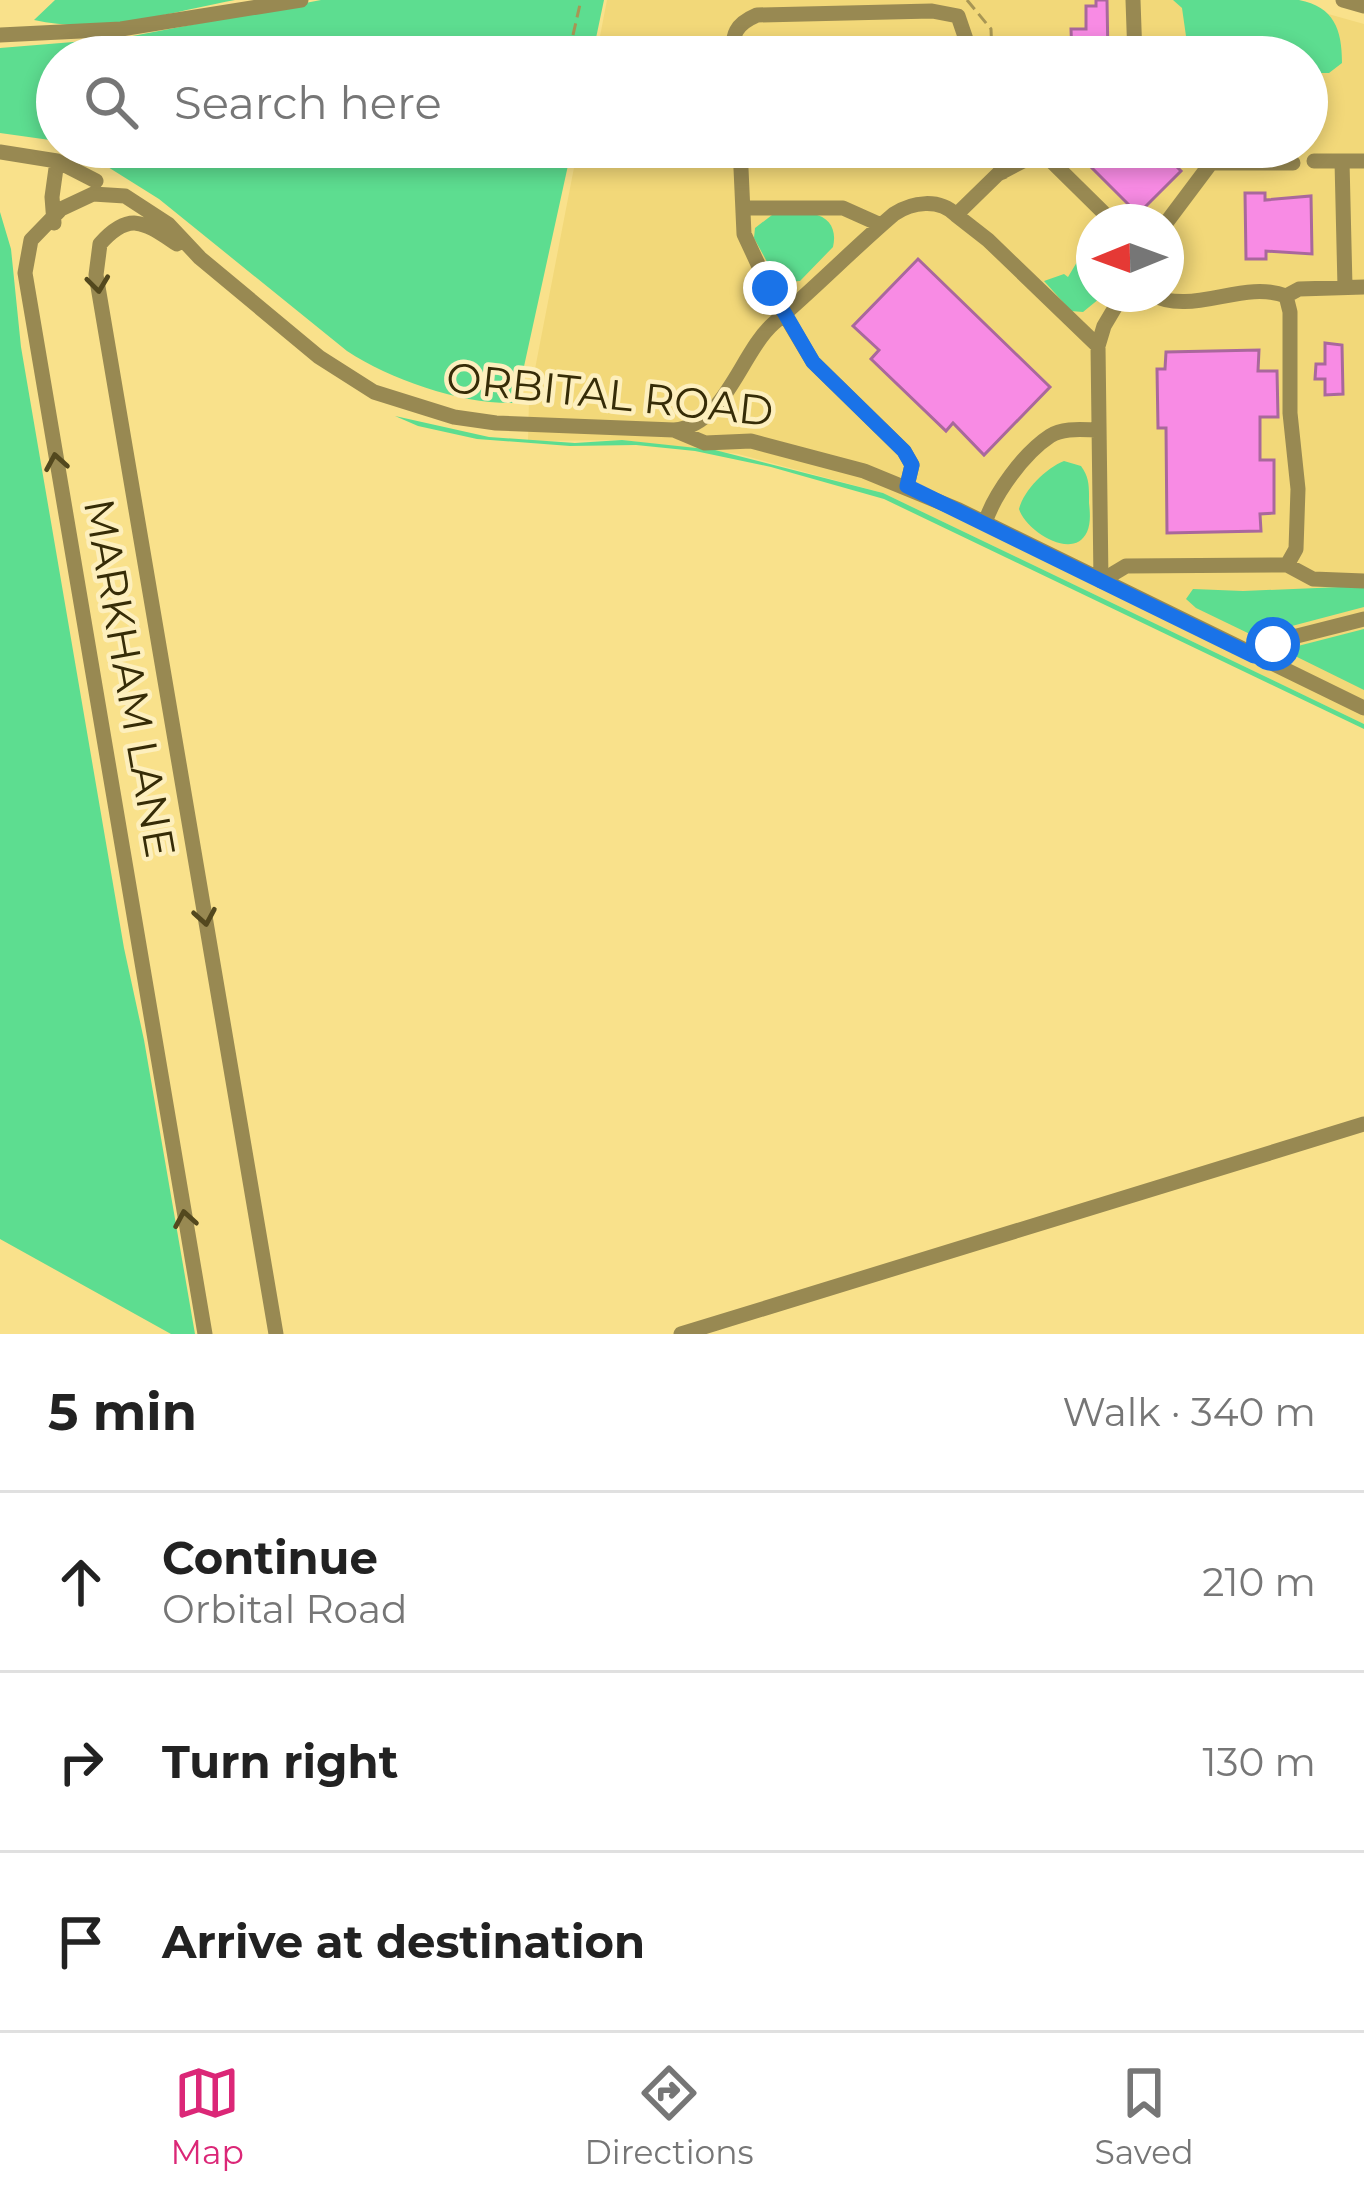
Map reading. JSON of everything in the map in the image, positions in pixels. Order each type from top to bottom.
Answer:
[{"type":"street","points":[[0,35],[121,29],[301,0]]},
{"type":"street","points":[[1133,0],[1134,36]]},
{"type":"street","points":[[1343,0],[1364,6]]},
{"type":"street","points":[[735,36],[743,21],[757,15],[932,11],[958,16],[965,36]]},
{"type":"street","points":[[0,152],[36,158]]},
{"type":"street","points":[[1328,161],[1364,160]]},
{"type":"street","points":[[1342,161],[1345,287]]},
{"type":"street","points":[[54,220],[57,168]]},
{"type":"street","points":[[71,168],[96,181]]},
{"type":"street","points":[[741,168],[744,234],[785,316],[813,362],[904,451],[912,465],[907,486]]},
{"type":"street","points":[[1002,168],[1003,172]]},
{"type":"street","points":[[956,215],[1011,168]]},
{"type":"street","points":[[1064,168],[1096,204]]},
{"type":"street","points":[[1181,204],[1207,168]]},
{"type":"street","points":[[54,220],[86,196],[125,196],[168,224],[200,258]]},
{"type":"street","points":[[674,430],[705,416],[772,324],[906,207],[933,203],[947,207],[1098,346]]},
{"type":"street","points":[[743,208],[843,208],[881,225]]},
{"type":"street","name":"MARKHAM LANE","points":[[54,220],[32,240],[25,273],[205,1334]]},
{"type":"street","points":[[200,258],[155,229],[134,222],[116,229],[100,244],[96,274],[276,1334]]},
{"type":"street","name":"ORBITAL ROAD","points":[[200,258],[342,374],[401,403],[496,422],[674,430],[705,443],[751,441],[818,457],[907,486],[1364,708]]},
{"type":"street","points":[[1286,296],[1299,289],[1364,287]]},
{"type":"street","points":[[1184,301],[1267,288],[1286,296]]},
{"type":"street","points":[[1286,296],[1298,489],[1296,550],[1287,565]]},
{"type":"street","points":[[1101,581],[1098,346],[1112,312]]},
{"type":"street","points":[[985,523],[992,500],[1049,436],[1065,430],[1099,430]]},
{"type":"street","points":[[1101,581],[1126,566],[1287,565],[1313,579],[1364,580]]},
{"type":"street","points":[[1254,656],[1289,638],[1364,619]]},
{"type":"street","points":[[681,1334],[1364,1124]]},
{"type":"path","points":[[573,35],[581,0]]},
{"type":"path","points":[[968,0],[991,36]]},
{"type":"shaded area","points":[[607,0],[1278,0],[1364,24],[1364,724],[883,493],[738,454],[622,440],[528,441],[529,400],[574,168],[1328,168],[1328,36],[600,36]]},
{"type":"green space","points":[[55,0],[235,0],[110,23],[34,20]]},
{"type":"green space","points":[[321,0],[604,0],[596,36],[132,36]]},
{"type":"green space","points":[[1173,0],[1311,3],[1334,21],[1342,63],[1328,73],[1328,36],[1186,36],[1182,8]]},
{"type":"green space","points":[[36,45],[36,138],[0,133],[0,48]]},
{"type":"green space","points":[[110,168],[567,168],[516,403],[451,395],[365,362],[159,199]]},
{"type":"green space","points":[[0,212],[11,249],[21,347],[195,1334],[171,1334],[0,1239]]},
{"type":"green space","points":[[813,214],[831,225],[833,247],[800,281],[778,282],[754,238],[755,228],[772,215]]},
{"type":"green space","points":[[1076,264],[1076,311],[1044,281],[1064,274],[1068,277]]},
{"type":"green space","points":[[395,416],[489,437],[575,443],[622,440],[715,450],[883,493],[1364,724],[1364,729],[884,499],[695,451],[477,439]]},
{"type":"green space","points":[[1064,461],[1081,466],[1089,488],[1088,529],[1071,544],[1039,533],[1019,509],[1037,480]]},
{"type":"green space","points":[[1364,586],[1364,607],[1254,636],[1186,599],[1193,589]]},
{"type":"green space","points":[[1364,629],[1364,690],[1291,654],[1294,647]]},
{"type":"building","points":[[1096,0],[1107,0],[1108,36],[1071,36],[1071,29],[1086,29],[1086,6],[1096,6]]},
{"type":"building","points":[[1092,168],[1178,168],[1181,171],[1148,204],[1128,204]]},
{"type":"building","points":[[1245,193],[1265,193],[1265,200],[1311,196],[1312,254],[1266,251],[1266,259],[1246,259]]},
{"type":"building","points":[[918,259],[1050,387],[984,455],[953,423],[946,431],[871,359],[879,350],[853,326]]},
{"type":"building","points":[[1325,343],[1342,345],[1343,394],[1325,395],[1325,379],[1315,379],[1316,364],[1325,364]]},
{"type":"building","points":[[1259,350],[1258,371],[1277,371],[1278,417],[1260,417],[1260,460],[1274,460],[1274,513],[1260,514],[1261,531],[1167,533],[1166,428],[1158,428],[1157,369],[1165,369],[1166,352]]},
{"type":"route","points":[[770,288],[813,362],[904,451],[912,465],[907,486],[1254,656],[1273,644]]}]
